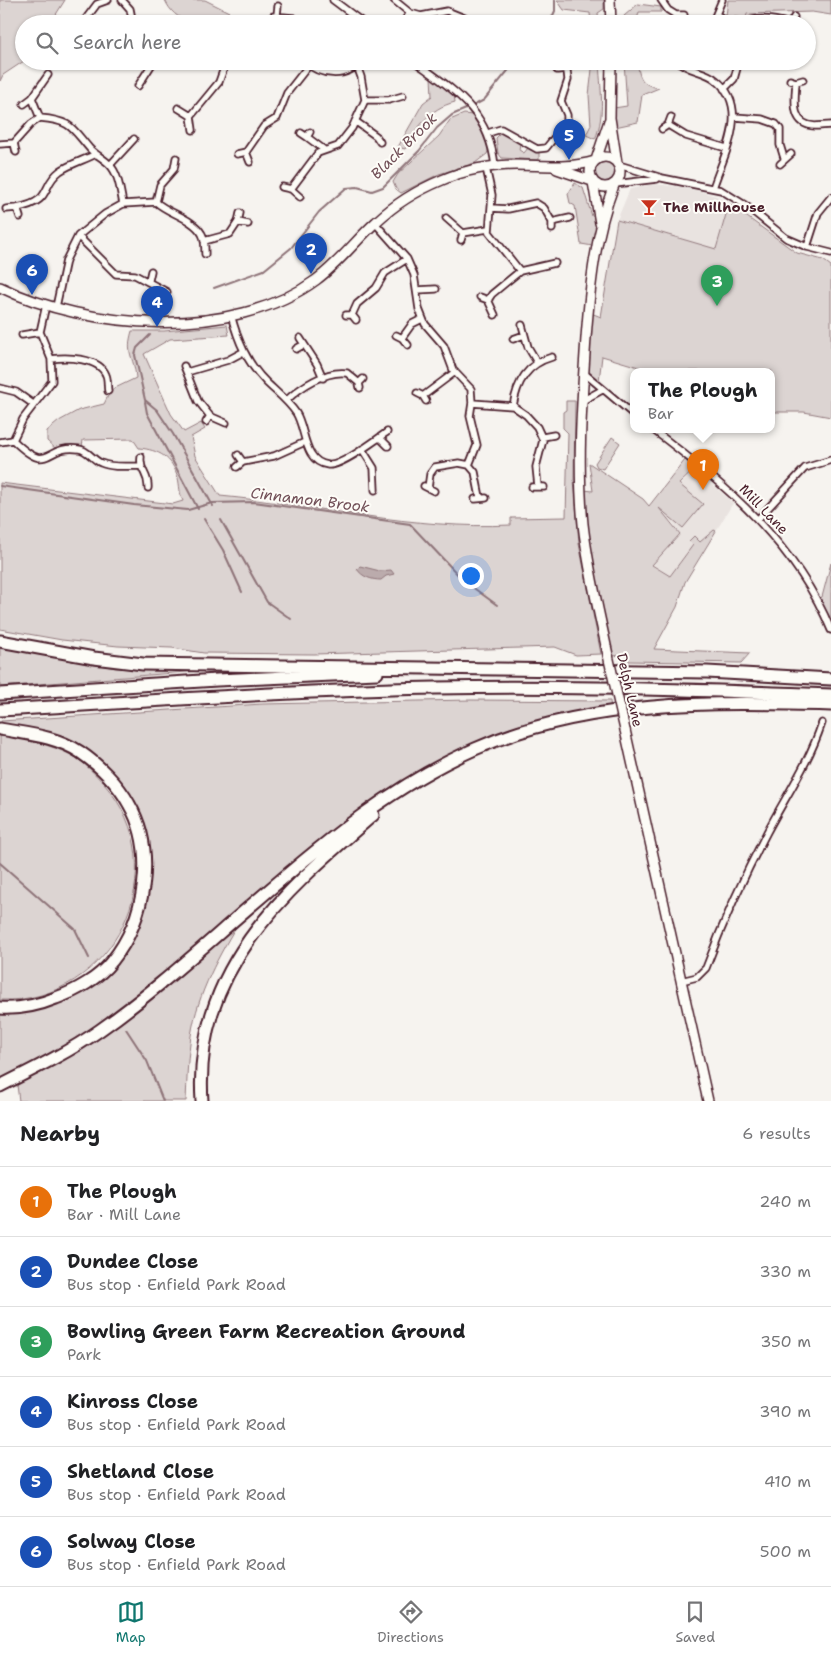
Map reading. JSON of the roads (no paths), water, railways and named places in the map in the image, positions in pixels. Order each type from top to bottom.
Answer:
[{"type":"highway","points":[[0,641],[85,657],[143,664],[346,665],[511,670],[707,672],[831,679]]},
{"type":"highway","points":[[0,694],[237,679],[511,670]]},
{"type":"highway","points":[[0,710],[364,690],[514,687],[703,690],[831,695]]},
{"type":"highway","points":[[0,1086],[40,1067],[105,1026],[145,997],[327,842],[410,783],[450,760],[506,737],[562,720],[599,713],[695,705],[831,705]]},
{"type":"highway","points":[[0,729],[41,736],[62,742],[96,765],[130,805],[142,839],[145,879],[136,922],[112,962],[92,980],[66,995],[40,1004],[0,1008]]},
{"type":"highway","points":[[202,1101],[201,1074],[210,1021],[220,991],[234,961],[252,933],[303,878],[410,783]]},
{"type":"street","points":[[89,15],[97,4],[108,0]]},
{"type":"street","points":[[122,0],[130,9],[131,15]]},
{"type":"street","points":[[333,0],[353,15]]},
{"type":"street","points":[[394,0],[410,13],[417,15]]},
{"type":"street","points":[[610,0],[611,15]]},
{"type":"street","points":[[661,0],[664,6],[675,15]]},
{"type":"street","points":[[717,15],[722,0]]},
{"type":"street","points":[[277,15],[278,6]]},
{"type":"street","points":[[426,15],[447,11],[457,15]]},
{"type":"street","points":[[138,86],[148,70]]},
{"type":"street","points":[[193,130],[191,116],[219,82],[223,70]]},
{"type":"street","points":[[237,154],[246,152],[264,126],[279,115],[287,94],[302,70]]},
{"type":"street","points":[[320,70],[328,74],[350,70]]},
{"type":"street","points":[[290,188],[316,155],[323,149],[340,144],[355,121],[365,100],[360,70]]},
{"type":"street","points":[[426,70],[459,95],[478,117],[488,134],[492,191],[488,229],[520,271]]},
{"type":"street","points":[[488,134],[503,130],[539,150],[544,149],[566,124],[567,115],[562,98],[568,80],[567,70]]},
{"type":"street","points":[[582,401],[589,302],[600,228],[615,184],[621,173],[610,118],[611,70]]},
{"type":"street","points":[[691,70],[714,78],[724,89],[732,106],[734,117],[726,148],[712,188]]},
{"type":"street","points":[[724,89],[734,79],[736,70]]},
{"type":"street","points":[[24,104],[32,98],[46,78],[38,74]]},
{"type":"street","points":[[803,80],[793,81],[794,109],[799,117],[810,125],[831,125]]},
{"type":"street","points":[[365,100],[389,100],[403,96]]},
{"type":"street","points":[[32,98],[40,118]]},
{"type":"street","points":[[389,100],[390,108]]},
{"type":"street","points":[[178,108],[191,116]]},
{"type":"street","points":[[671,117],[665,127],[686,136],[726,148]]},
{"type":"street","points":[[734,117],[762,119],[776,124],[780,129],[780,145],[784,158]]},
{"type":"street","points":[[0,144],[14,142],[40,118],[57,120],[74,129],[96,154],[110,165],[115,173],[123,204]]},
{"type":"street","points":[[600,228],[598,203],[590,168],[596,160],[610,118]]},
{"type":"street","points":[[355,121],[376,136],[380,142]]},
{"type":"street","points":[[301,133],[308,134],[323,149]]},
{"type":"street","points":[[110,165],[134,139]]},
{"type":"street","points":[[14,142],[16,152]]},
{"type":"street","points":[[523,149],[526,143]]},
{"type":"street","points":[[246,152],[250,162]]},
{"type":"street","points":[[6,209],[17,208],[36,202],[43,197],[58,172],[96,154]]},
{"type":"street","points":[[780,164],[784,158],[791,154]]},
{"type":"street","points":[[156,202],[160,185],[174,169],[176,158]]},
{"type":"street","points":[[553,168],[610,158],[618,164],[662,178],[712,188],[737,199],[786,238],[807,247],[831,253]]},
{"type":"street","points":[[0,287],[46,304],[102,318],[155,322],[231,316],[274,303],[300,291],[340,260],[375,223],[402,201],[431,185],[458,174],[490,167],[514,165],[553,168],[593,182],[601,187],[662,178]]},
{"type":"street","points":[[282,187],[290,188],[300,196]]},
{"type":"street","points":[[807,247],[818,213],[831,197]]},
{"type":"street","points":[[56,307],[68,254],[78,236],[105,214],[123,204],[156,202],[164,210],[187,220],[202,234],[205,254]]},
{"type":"street","points":[[491,208],[508,209],[536,203],[544,208],[552,222],[552,229]]},
{"type":"street","points":[[17,208],[20,217]]},
{"type":"street","points":[[204,241],[230,234],[238,222],[240,213]]},
{"type":"street","points":[[446,218],[463,233]]},
{"type":"street","points":[[552,222],[570,218]]},
{"type":"street","points":[[238,222],[248,224]]},
{"type":"street","points":[[375,223],[407,259],[417,290],[422,319],[444,346],[455,372],[469,386],[472,403],[470,416],[477,445],[469,465]]},
{"type":"street","points":[[463,233],[488,229]]},
{"type":"street","points":[[461,240],[463,233]]},
{"type":"street","points":[[78,236],[116,274],[135,275],[149,280],[167,292]]},
{"type":"street","points":[[351,317],[357,304],[376,288],[388,270],[407,259]]},
{"type":"street","points":[[488,300],[492,294],[520,271],[555,263]]},
{"type":"street","points":[[149,280],[151,271]]},
{"type":"street","points":[[417,290],[436,289]]},
{"type":"street","points":[[480,297],[488,300],[495,314]]},
{"type":"street","points":[[13,440],[23,419],[33,404],[47,390],[52,380],[51,360],[40,332],[46,304]]},
{"type":"street","points":[[231,316],[243,352],[299,418],[305,442],[318,461],[328,465],[341,463],[387,432]]},
{"type":"street","points":[[408,345],[399,337],[412,324],[422,319]]},
{"type":"street","points":[[522,325],[524,336],[537,362]]},
{"type":"street","points":[[22,335],[40,332]]},
{"type":"street","points":[[513,339],[524,336]]},
{"type":"street","points":[[300,338],[318,364],[322,378]]},
{"type":"street","points":[[296,349],[304,345]]},
{"type":"street","points":[[226,423],[210,416],[198,401],[185,369],[228,360],[243,352]]},
{"type":"street","points":[[513,406],[517,384],[537,362],[552,356]]},
{"type":"street","points":[[51,360],[71,358],[97,366],[106,374],[108,391]]},
{"type":"street","points":[[106,374],[113,372]]},
{"type":"street","points":[[422,397],[455,372]]},
{"type":"street","points":[[286,401],[304,386],[322,378],[345,373],[361,383]]},
{"type":"street","points":[[584,373],[630,412]]},
{"type":"street","points":[[0,388],[16,392],[33,404]]},
{"type":"street","points":[[582,401],[602,390]]},
{"type":"street","name":"Delph Lane","points":[[582,401],[580,460],[583,524],[596,604],[708,1101]]},
{"type":"street","points":[[472,403],[513,406],[532,420],[542,437],[536,467],[538,487]]},
{"type":"street","points":[[206,422],[210,416]]},
{"type":"street","name":"Mill Lane","points":[[657,433],[704,469],[758,519],[806,581],[831,630]]},
{"type":"street","points":[[542,437],[554,435]]},
{"type":"street","points":[[380,438],[388,446]]},
{"type":"street","points":[[0,442],[13,440]]},
{"type":"street","points":[[13,440],[29,455],[38,458],[47,457],[59,451],[75,449],[88,452],[99,462],[107,465],[140,466]]},
{"type":"street","points":[[237,467],[243,462],[274,456],[305,442]]},
{"type":"street","points":[[362,449],[374,468],[374,486],[366,483]]},
{"type":"street","points":[[238,455],[243,462]]},
{"type":"street","points":[[140,457],[140,466],[149,482],[148,488]]},
{"type":"street","points":[[758,519],[805,468],[831,460]]},
{"type":"street","points":[[429,488],[430,474],[435,466],[459,463],[469,465],[475,472],[480,498]]},
{"type":"street","points":[[681,981],[697,977],[706,968],[734,899],[776,816],[805,768],[822,724]]},
{"type":"waterway","name":"Black Brook","points":[[553,15],[555,0]]},
{"type":"waterway","name":"Black Brook","points":[[473,106],[484,100],[509,70]]},
{"type":"waterway","name":"Black Brook","points":[[214,288],[264,270],[291,248],[319,212],[346,188],[357,187],[372,191],[383,187],[419,151],[437,128],[452,115],[466,109]]},
{"type":"waterway","points":[[150,335],[137,348],[135,355],[145,400],[157,410],[173,434],[213,506]]},
{"type":"waterway","points":[[145,402],[147,413],[198,509]]},
{"type":"waterway","name":"Cinnamon Brook","points":[[0,486],[134,505],[188,510],[212,503],[254,502],[410,524],[464,581],[497,605]]},
{"type":"waterway","points":[[204,519],[223,550],[242,592]]},
{"type":"waterway","points":[[221,520],[267,602],[291,619]]},
{"type":"waterway","points":[[0,863],[75,929],[89,958]]},
{"type":"waterway","points":[[126,1029],[147,1061],[163,1101]]},
{"type":"place","name":"Shetland Close","points":[[569,160]]},
{"type":"place","name":"The Millhouse","points":[[649,207]]},
{"type":"place","name":"Dundee Close","points":[[311,274]]},
{"type":"place","name":"Solway Close","points":[[32,295]]},
{"type":"place","name":"Bowling Green Farm Recreation Ground","points":[[717,306]]},
{"type":"place","name":"Kinross Close","points":[[157,327]]},
{"type":"place","name":"The Plough","points":[[703,490]]}]
